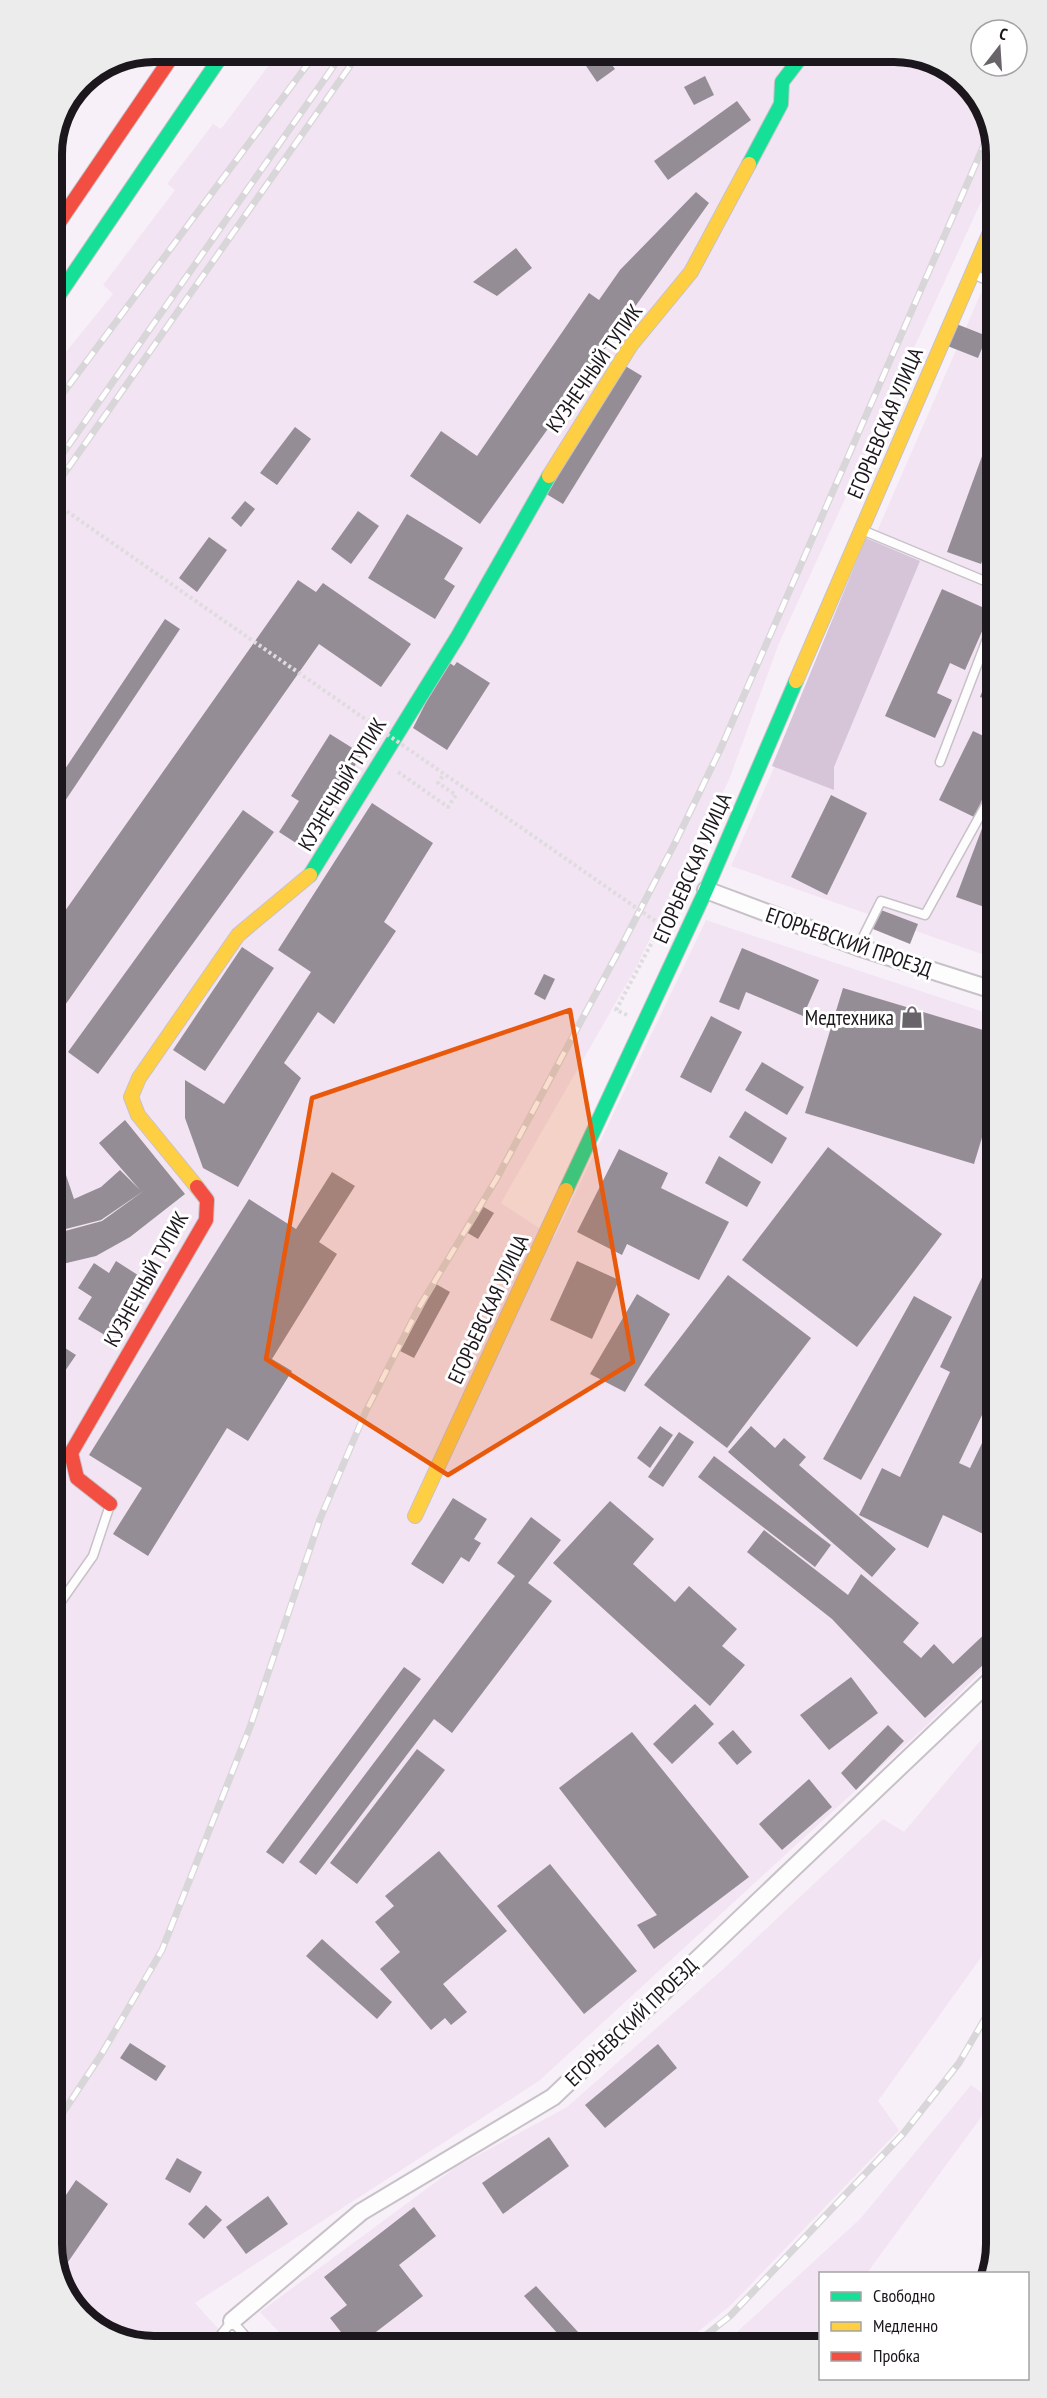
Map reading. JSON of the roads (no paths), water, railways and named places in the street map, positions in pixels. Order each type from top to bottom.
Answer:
[{"type":"street","points":[[62,218],[169,61]]},
{"type":"street","points":[[62,289],[218,61]]},
{"type":"street","name":"КУЗНЕЧНЫЙ ТУПИК","points":[[110,1504],[77,1481],[70,1469],[71,1453],[206,1220],[207,1200],[138,1115],[131,1097],[139,1078],[238,935],[313,872],[458,636],[566,445],[631,345],[692,272],[781,104],[782,82],[797,62]]},
{"type":"street","name":"ЕГОРЬЕВСКАЯ УЛИЦА","points":[[415,1516],[706,890],[986,241]]},
{"type":"street","name":"ЕГОРЬЕВСКИЙ ПРОЕЗД","points":[[706,890],[858,947],[986,988]]},
{"type":"street","name":"ЕГОРЬЕВСКИЙ ПРОЕЗД","points":[[232,2322],[361,2212],[553,2097],[986,1684]]},
{"type":"lane","points":[[972,273],[986,280]]},
{"type":"lane","points":[[862,530],[986,582]]},
{"type":"lane","points":[[940,762],[986,642]]},
{"type":"lane","points":[[858,947],[881,901],[925,915],[986,805]]},
{"type":"lane","points":[[61,1601],[93,1556],[110,1504]]},
{"type":"lane","points":[[220,2336],[232,2322],[245,2336]]},
{"type":"railway","points":[[62,395],[310,61]]},
{"type":"railway","points":[[62,455],[337,61]]},
{"type":"railway","points":[[62,477],[353,61]]},
{"type":"railway","points":[[61,2115],[101,2055],[162,1950],[250,1727],[320,1519],[366,1411],[418,1309],[497,1178],[676,841],[720,750],[985,143]]},
{"type":"railway","points":[[705,2336],[730,2316],[903,2134],[959,2063],[986,2016]]},
{"type":"place","name":"Медтехника","points":[[912,1017]]}]
